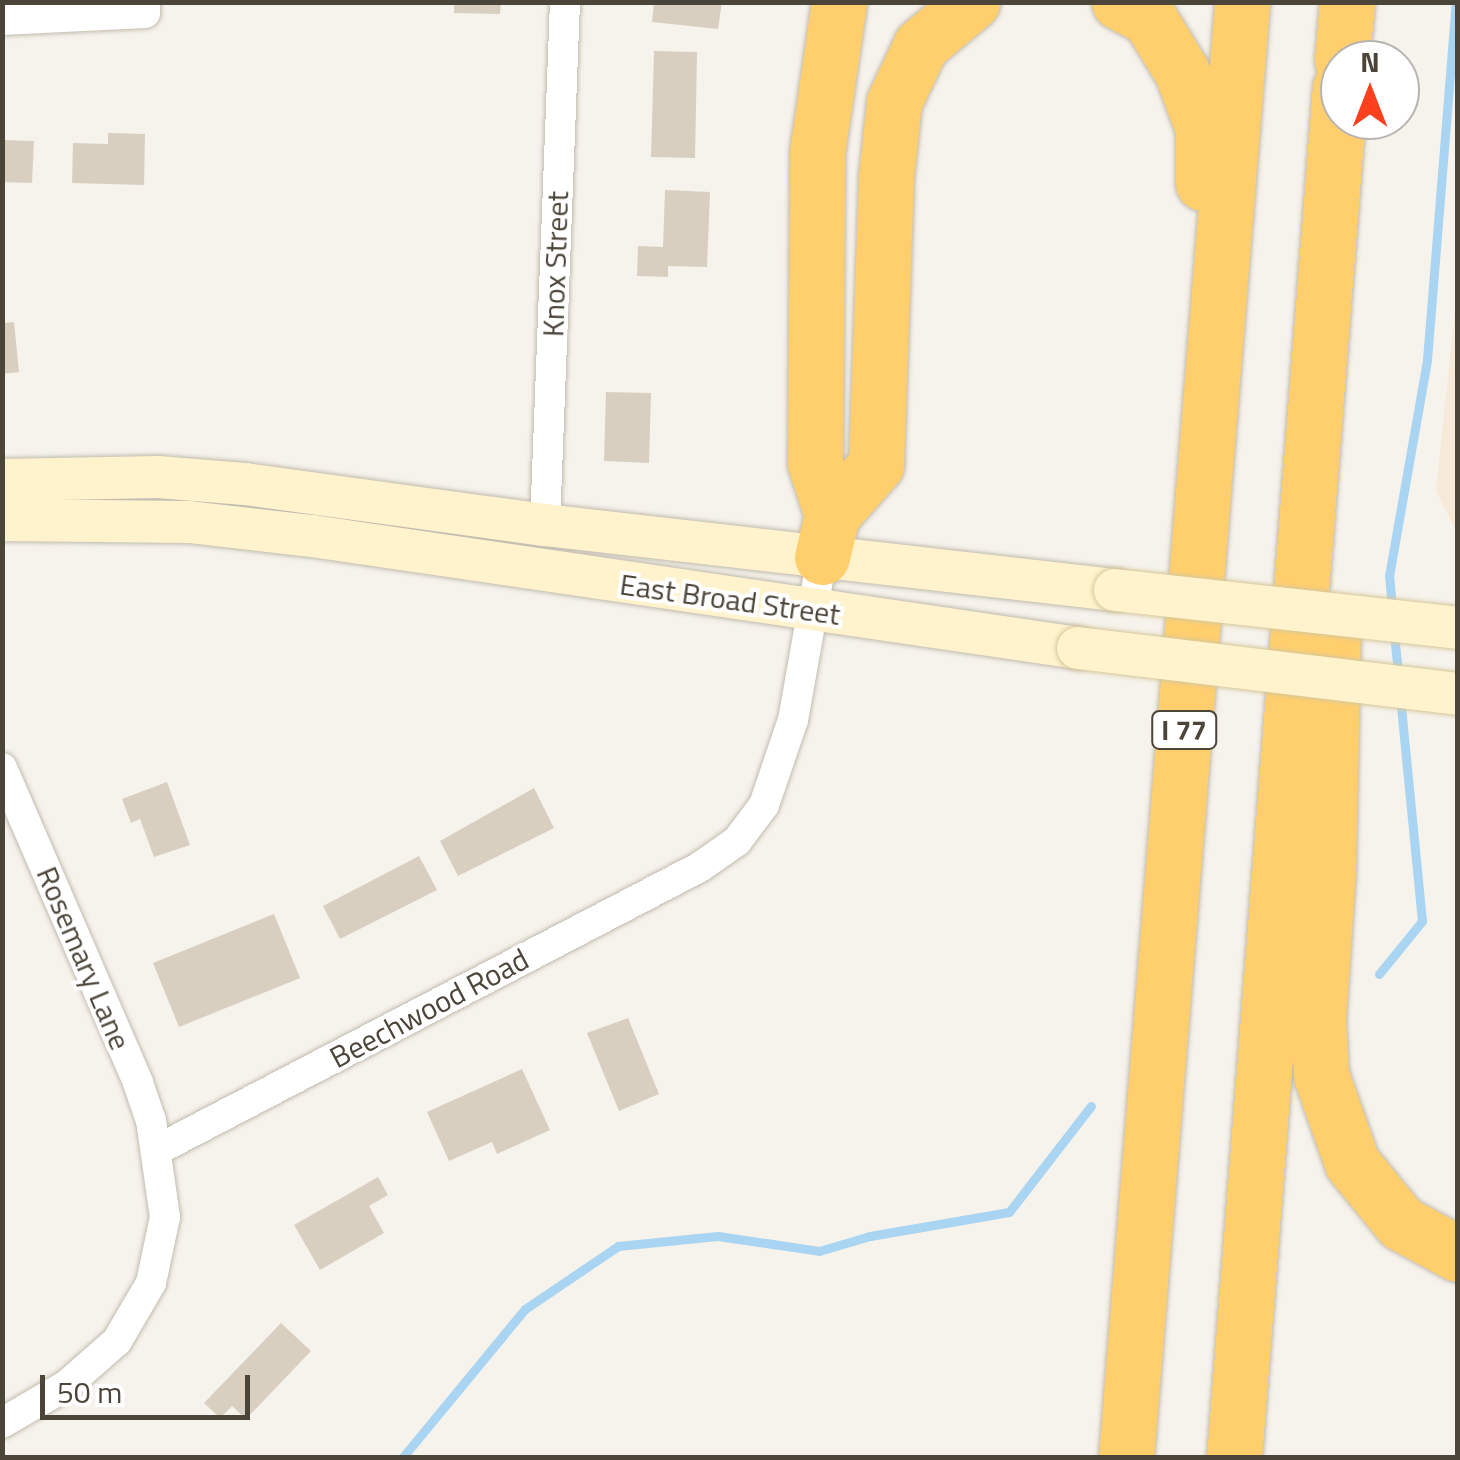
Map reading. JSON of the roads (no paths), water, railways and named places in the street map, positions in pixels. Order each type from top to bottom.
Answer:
[{"type":"highway","points":[[827,536],[816,464],[818,153],[839,2]]},
{"type":"highway","points":[[827,536],[876,465],[886,177],[894,102],[922,45],[972,2]]},
{"type":"highway","points":[[1118,2],[1149,18],[1182,72],[1202,129],[1180,788]]},
{"type":"highway","name":"I 77","points":[[1126,1458],[1242,2]]},
{"type":"highway","points":[[1234,1458],[1336,140]]},
{"type":"highway","points":[[1344,140],[1328,870],[1318,1020],[1321,1074],[1352,1164],[1401,1223],[1458,1254]]},
{"type":"main road","name":"East Broad Street","points":[[2,480],[158,476],[545,525],[827,536],[1114,590],[1458,628]]},
{"type":"main road","name":"East Broad Street","points":[[2,520],[189,522],[294,534],[813,612],[1458,694]]},
{"type":"street","name":"Knox Street","points":[[545,525],[565,2]]},
{"type":"street","points":[[2,20],[145,8]]},
{"type":"street","name":"Beechwood Road","points":[[157,1150],[700,866],[738,841],[764,805],[793,720],[827,536]]},
{"type":"street","name":"Rosemary Lane","points":[[2,768],[138,1084],[157,1150]]},
{"type":"street","points":[[2,1423],[66,1386],[117,1341],[151,1283],[165,1217],[157,1150]]},
{"type":"waterway","points":[[1392,608],[1389,576],[1427,360],[1456,2]]},
{"type":"waterway","points":[[1394,634],[1398,673]]},
{"type":"waterway","points":[[1379,974],[1422,921],[1400,698]]},
{"type":"waterway","points":[[402,1458],[525,1309],[618,1246],[718,1236],[819,1251],[870,1236],[1009,1212],[1091,1106]]}]
